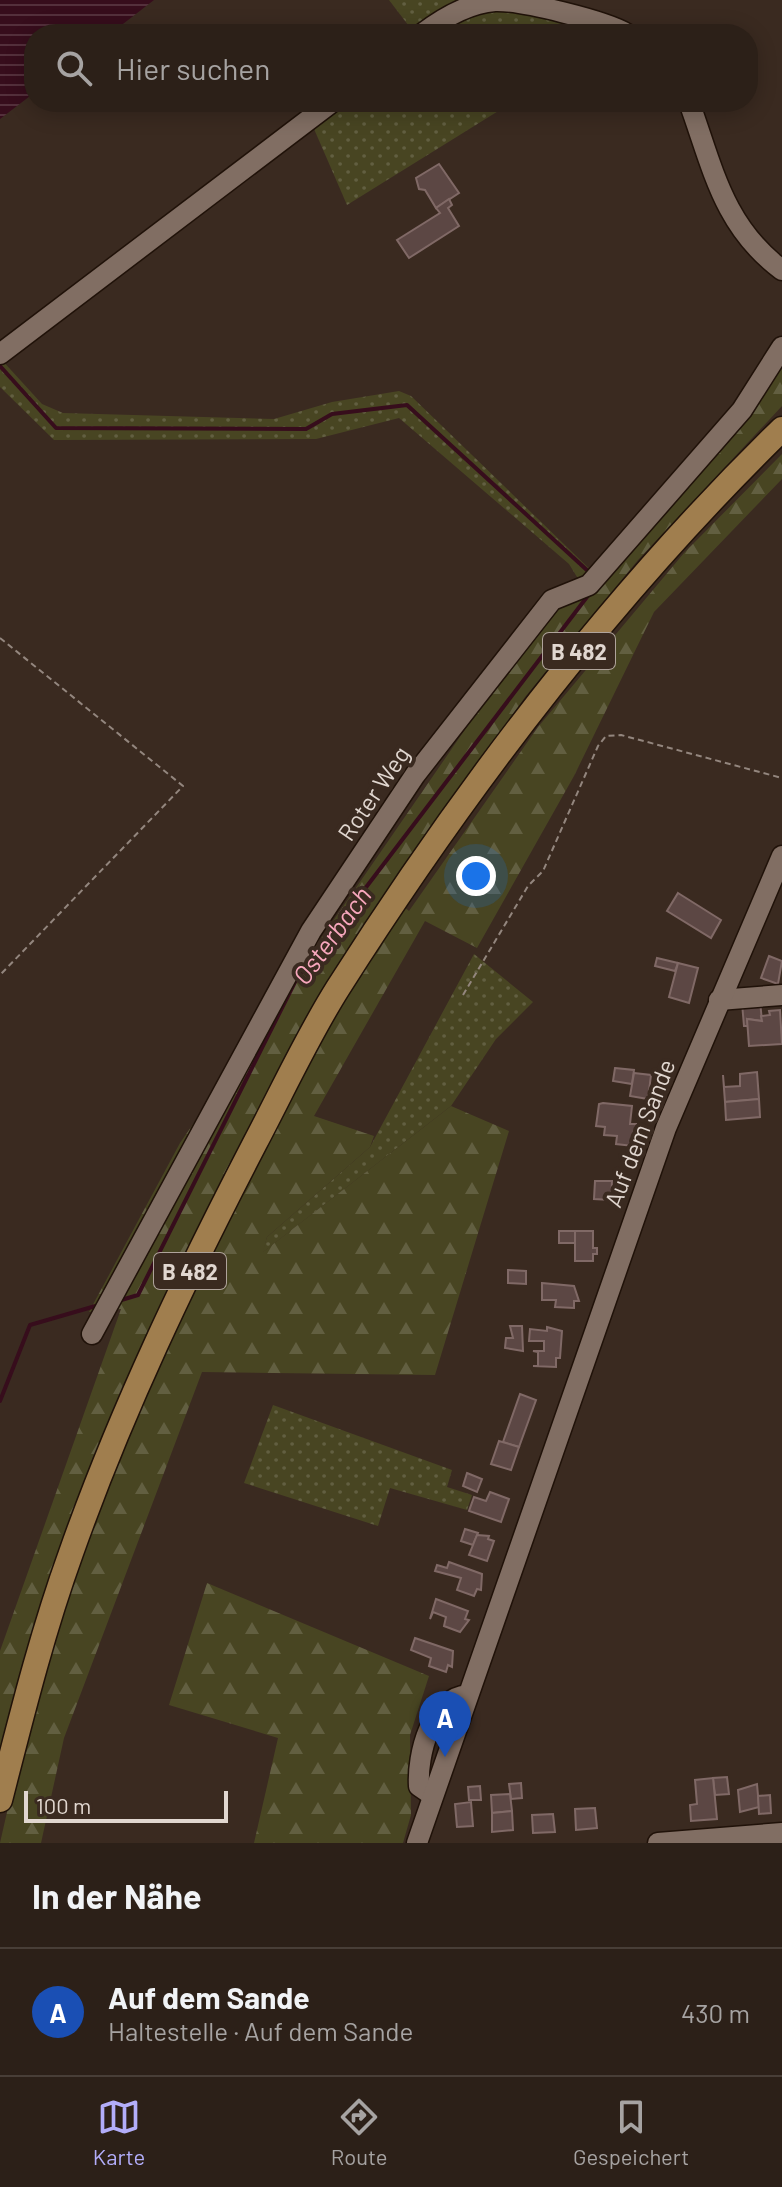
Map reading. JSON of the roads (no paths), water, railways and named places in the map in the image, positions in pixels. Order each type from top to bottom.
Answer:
[{"type":"main road","name":"B 482","points":[[0,1800],[70,1555],[131,1397],[195,1259],[336,990],[419,869],[591,634],[727,483],[782,429]]},
{"type":"street","points":[[438,24],[463,9],[496,1],[551,9],[597,24]]},
{"type":"street","points":[[0,354],[319,112]]},
{"type":"street","points":[[692,112],[720,193],[738,226],[755,250],[782,270]]},
{"type":"street","name":"Roter Weg","points":[[92,1334],[311,931],[415,775],[552,600],[589,585],[742,410],[782,347]]},
{"type":"street","name":"Auf dem Sande","points":[[417,1843],[629,1231],[719,1000],[782,856]]},
{"type":"street","points":[[719,1000],[782,995]]},
{"type":"street","points":[[658,1843],[782,1833]]},
{"type":"waterway","name":"Osterbach","points":[[0,366],[56,428],[306,429],[332,414],[407,405],[589,572]]},
{"type":"waterway","name":"Osterbach","points":[[118,1301],[138,1295],[297,978],[590,593]]},
{"type":"waterway","name":"Osterbach","points":[[0,1401],[30,1325],[99,1305]]},
{"type":"place","name":"Auf dem Sande","points":[[445,1757]]}]
